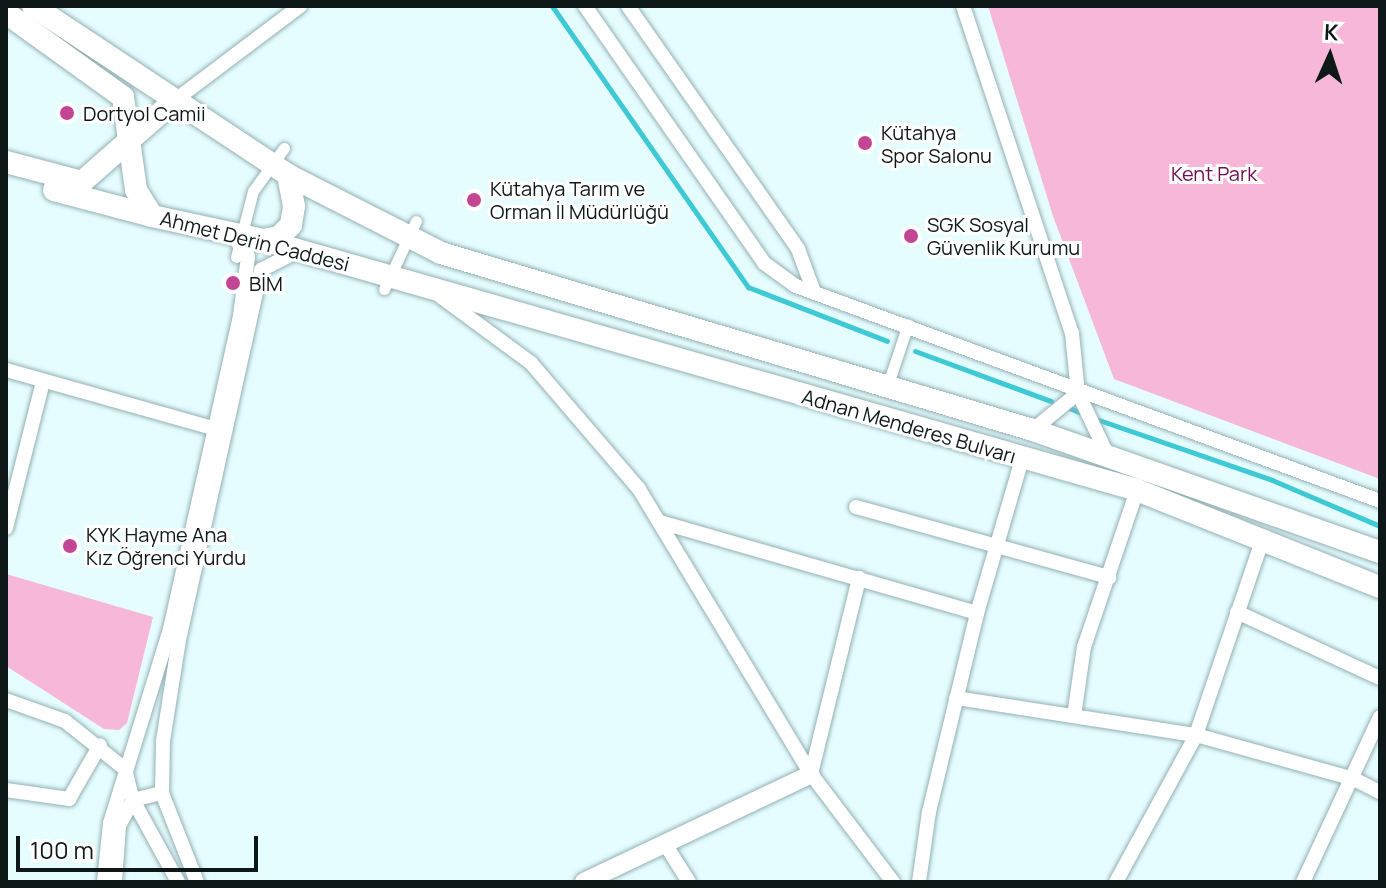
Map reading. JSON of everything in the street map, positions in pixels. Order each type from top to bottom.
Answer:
[{"type":"main road","points":[[33,6],[174,101],[281,162],[412,229]]},
{"type":"main road","name":"Ahmet Derin Caddesi","points":[[6,13],[123,97],[136,190],[152,216],[242,242],[298,251],[387,283],[431,288]]},
{"type":"main road","points":[[6,162],[82,182],[174,101]]},
{"type":"main road","points":[[242,242],[279,237],[291,225],[294,206],[281,162]]},
{"type":"main road","points":[[6,178],[152,216]]},
{"type":"main road","name":"Adnan Menderes Bulvarı","points":[[412,229],[441,253],[1033,430],[1380,552]]},
{"type":"main road","name":"Adnan Menderes Bulvarı","points":[[431,288],[1137,490],[1380,587]]},
{"type":"street","points":[[174,101],[300,6]]},
{"type":"street","points":[[585,6],[764,263],[814,292],[908,324],[1078,393],[1380,501]]},
{"type":"street","points":[[628,6],[798,249],[814,292]]},
{"type":"street","points":[[963,6],[1072,333],[1078,393],[1108,456]]},
{"type":"street","points":[[104,882],[110,823],[170,629],[240,315],[248,257],[242,242],[253,191],[281,162]]},
{"type":"street","points":[[387,283],[412,229]]},
{"type":"street","points":[[197,882],[162,793],[163,741],[183,624],[261,270],[298,251]]},
{"type":"street","points":[[431,288],[531,363],[639,489],[811,774],[893,882]]},
{"type":"street","points":[[887,387],[908,324]]},
{"type":"street","points":[[6,370],[213,428]]},
{"type":"street","points":[[6,528],[43,382]]},
{"type":"street","points":[[1033,430],[1078,393]]},
{"type":"street","points":[[919,882],[929,812],[956,698],[1022,459]]},
{"type":"street","points":[[1074,716],[1084,647],[1137,490]]},
{"type":"street","points":[[856,507],[1109,577]]},
{"type":"street","points":[[660,522],[977,613]]},
{"type":"street","points":[[1116,882],[1196,735],[1263,538]]},
{"type":"street","points":[[811,774],[859,578]]},
{"type":"street","points":[[1237,612],[1380,678]]},
{"type":"street","points":[[956,698],[1196,735],[1354,779],[1380,792]]},
{"type":"street","points":[[6,700],[65,721],[100,745],[125,769],[133,800],[178,882]]},
{"type":"street","points":[[1303,882],[1354,779],[1380,717]]},
{"type":"street","points":[[135,739],[163,741]]},
{"type":"street","points":[[6,790],[69,799],[100,745]]},
{"type":"street","points":[[584,882],[811,774]]},
{"type":"street","points":[[115,882],[119,826],[133,800],[162,793]]},
{"type":"street","points":[[665,844],[689,882]]},
{"type":"green space","name":"Kent Park","points":[[988,6],[1380,6],[1380,479],[1114,379],[1053,216]]},
{"type":"green space","points":[[6,574],[153,617],[127,723],[119,730],[104,729],[6,666]]},
{"type":"waterway","points":[[552,6],[748,287],[887,341]]},
{"type":"waterway","points":[[915,351],[1051,401]]},
{"type":"waterway","points":[[1069,408],[1079,412]]},
{"type":"waterway","points":[[1099,420],[1272,480],[1380,526]]},
{"type":"place","name":"Dortyol Camii","points":[[67,113]]},
{"type":"place","name":"Kütahya Spor Salonu","points":[[865,143]]},
{"type":"place","name":"Kütahya Tarım ve Orman İl Müdürlüğü","points":[[474,200]]},
{"type":"place","name":"SGK Sosyal Güvenlik Kurumu","points":[[911,236]]},
{"type":"place","name":"BİM","points":[[233,283]]},
{"type":"place","name":"KYK Hayme Ana Kız Öğrenci Yurdu","points":[[70,546]]}]
